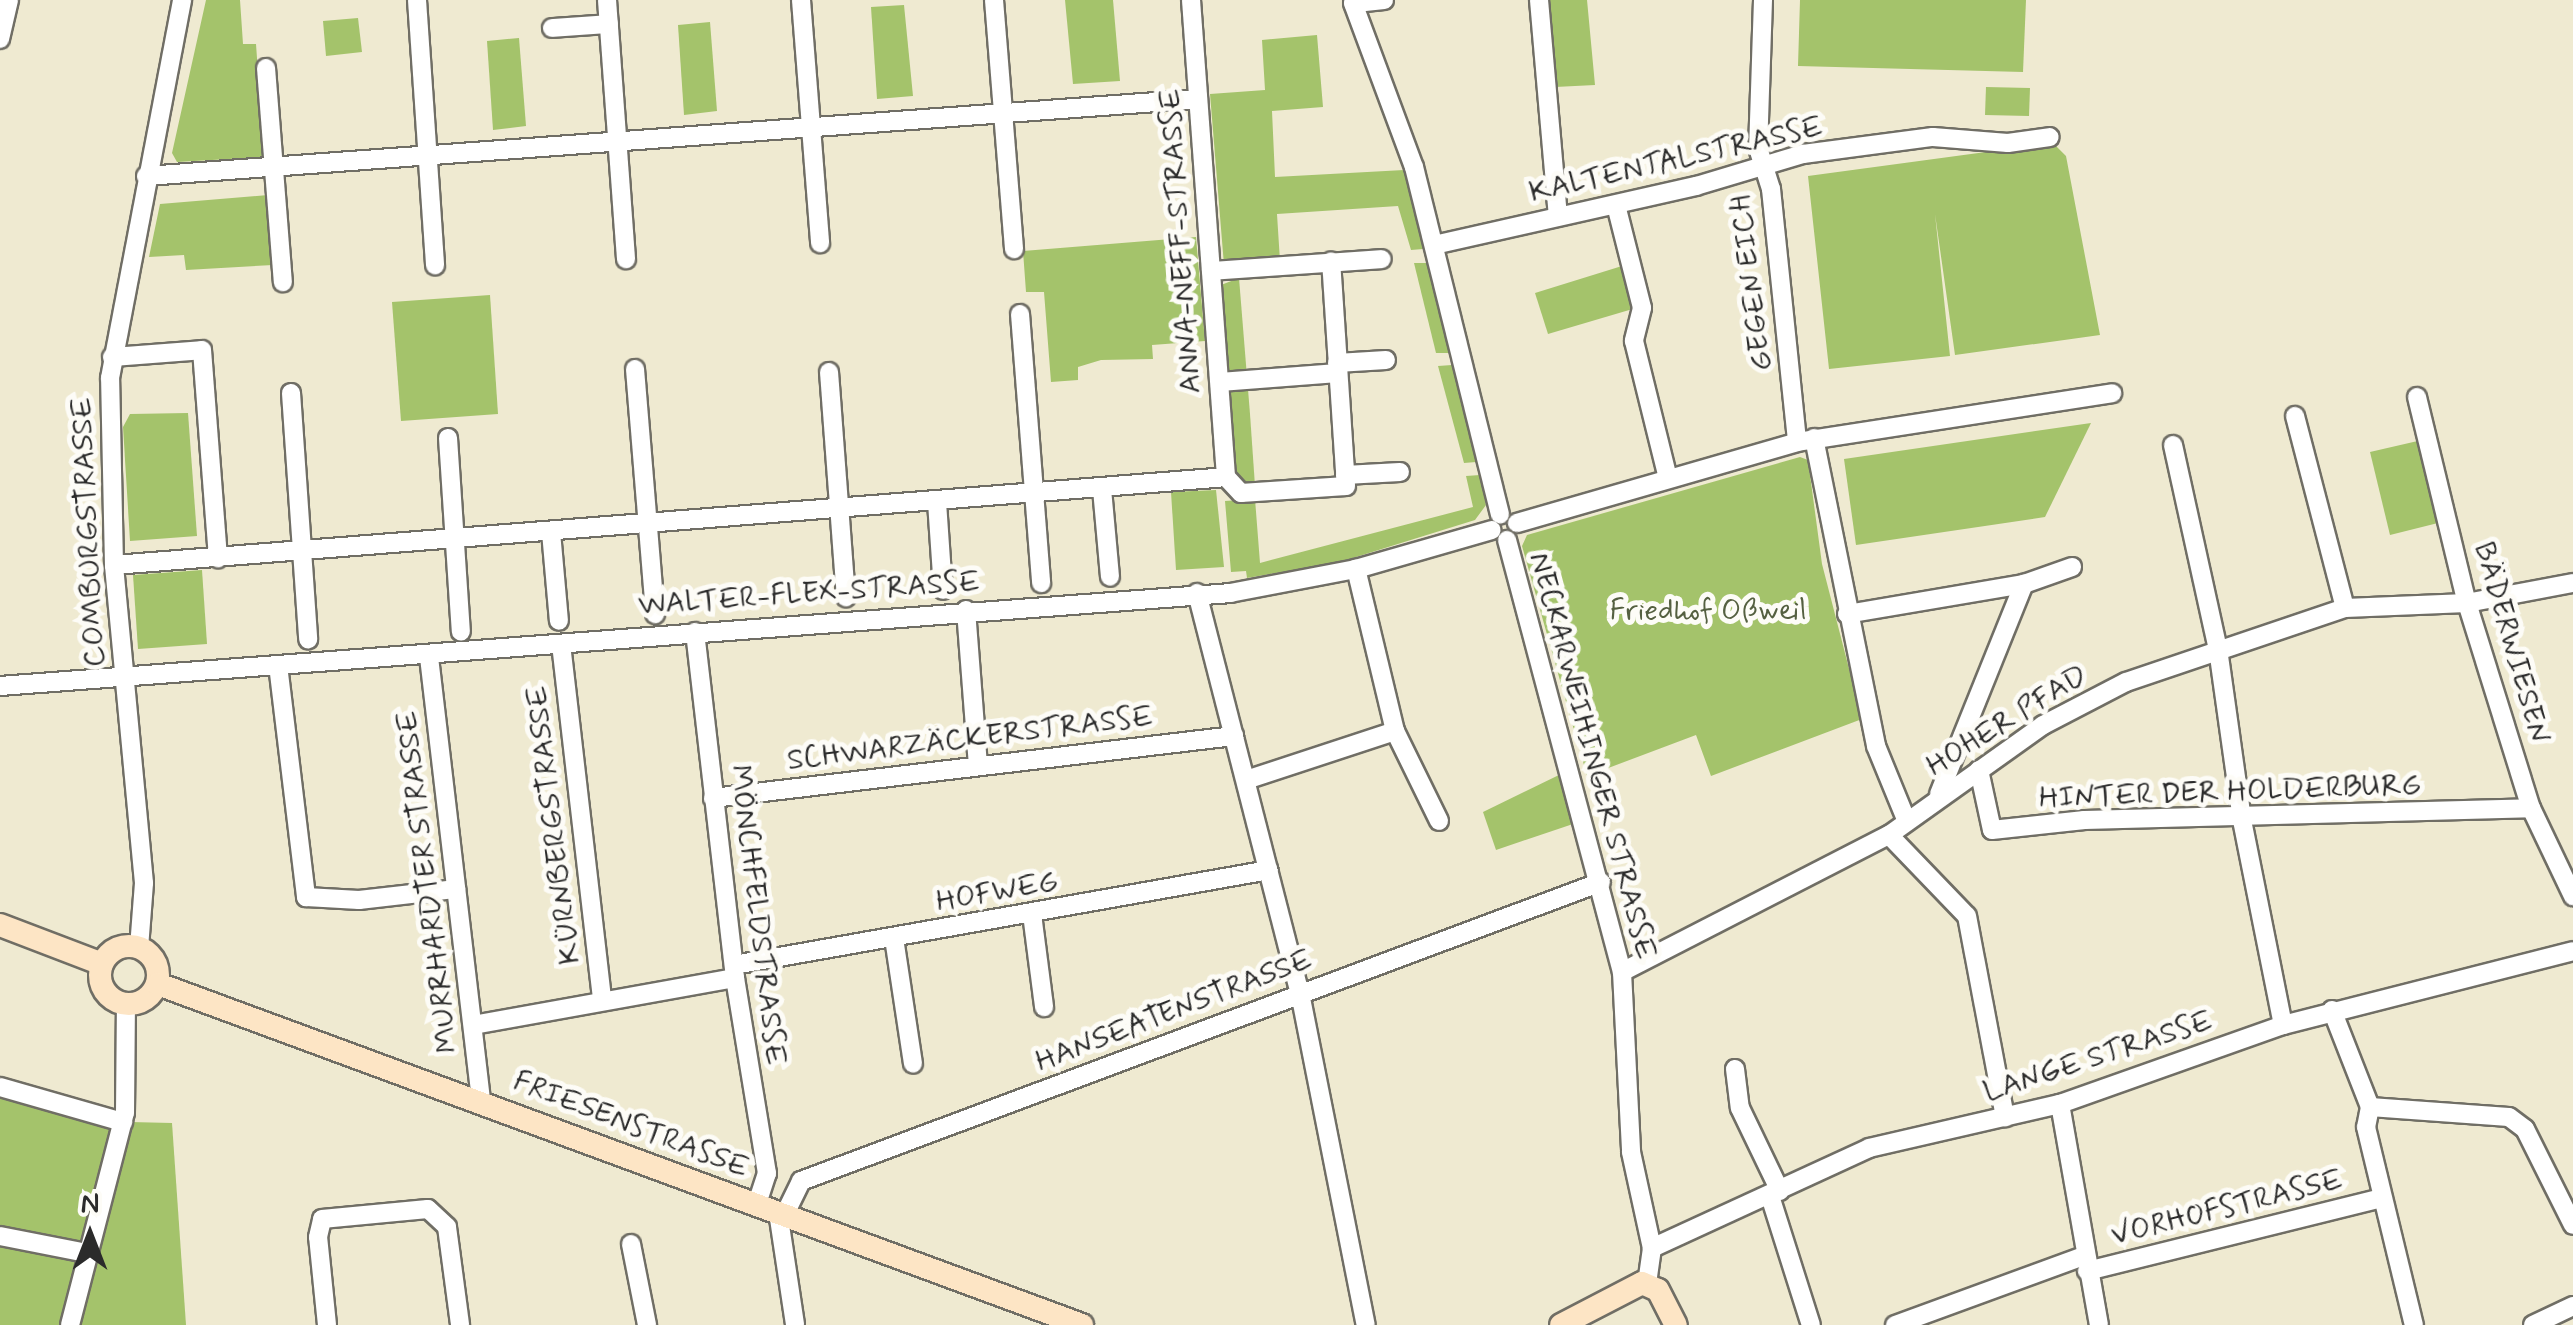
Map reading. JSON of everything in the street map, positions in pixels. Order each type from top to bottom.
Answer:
[{"type":"main road","points":[[0,925],[102,964]]},
{"type":"main road","points":[[139,948],[154,959],[158,984],[143,1001],[126,1004],[106,993],[102,964],[116,949],[139,948]]},
{"type":"main road","name":"FRIESENSTRASSE","points":[[158,984],[481,1100],[1082,1325]]},
{"type":"main road","points":[[1560,1325],[1626,1288],[1647,1284],[1662,1296],[1676,1325]]},
{"type":"street","points":[[0,39],[9,0]]},
{"type":"street","name":"COMBURGSTRASSE","points":[[139,948],[144,883],[108,468],[112,358],[182,0]]},
{"type":"street","points":[[417,0],[435,265]]},
{"type":"street","points":[[607,0],[626,259]]},
{"type":"street","points":[[801,0],[820,243]]},
{"type":"street","points":[[994,0],[1014,249]]},
{"type":"street","name":"ANNA-NEFF-STRASSE","points":[[1191,0],[1226,477]]},
{"type":"street","name":"NECKARWEIHINGER STRASSE","points":[[1384,0],[1353,3],[1404,138],[1434,244],[1622,972],[1631,1152],[1652,1248],[1647,1284]]},
{"type":"street","points":[[1540,0],[1558,216]]},
{"type":"street","name":"GEGEN EICH","points":[[1763,0],[1758,148],[1805,440],[1876,746],[1906,819]]},
{"type":"street","points":[[552,28],[608,24]]},
{"type":"street","points":[[266,68],[283,282]]},
{"type":"street","points":[[146,176],[1198,99]]},
{"type":"street","name":"KALTENTALSTRASSE","points":[[1434,244],[1616,205],[1764,168],[1802,154],[1933,137],[2008,143],[2050,138]]},
{"type":"street","points":[[1616,205],[1642,308],[1634,341],[1668,478]]},
{"type":"street","points":[[1211,270],[1382,259]]},
{"type":"street","points":[[114,565],[1226,477],[1240,492],[1346,486],[1331,262]]},
{"type":"street","points":[[1020,314],[1041,583]]},
{"type":"street","points":[[112,358],[202,350],[218,558]]},
{"type":"street","points":[[1220,382],[1386,360]]},
{"type":"street","points":[[635,369],[655,614]]},
{"type":"street","points":[[829,372],[846,597]]},
{"type":"street","name":"WALTER-FLEX-STRASSE","points":[[0,686],[1264,589],[1356,569],[1805,440],[2112,392]]},
{"type":"street","points":[[290,393],[308,639]]},
{"type":"street","name":"BÄDERWIESEN","points":[[2417,398],[2467,603],[2531,808],[2573,896]]},
{"type":"street","points":[[2295,416],[2345,608]]},
{"type":"street","points":[[448,438],[461,632]]},
{"type":"street","points":[[2173,446],[2218,649],[2242,820],[2283,1025]]},
{"type":"street","points":[[1345,475],[1400,472]]},
{"type":"street","points":[[1102,489],[1110,577]]},
{"type":"street","points":[[937,502],[943,590]]},
{"type":"street","points":[[551,532],[559,621]]},
{"type":"street","points":[[1847,614],[2024,584],[2072,567]]},
{"type":"street","points":[[1356,569],[1395,731],[1438,821]]},
{"type":"street","points":[[1939,794],[2024,584]]},
{"type":"street","name":"HOHER PFAD","points":[[1622,972],[1889,834],[1939,794],[2082,703],[2218,649],[2345,608],[2467,603],[2573,584]]},
{"type":"street","points":[[1197,593],[1300,993],[1366,1325]]},
{"type":"street","points":[[966,610],[978,765]]},
{"type":"street","name":"MÖNCHFELDSTRASSE","points":[[695,632],[735,972],[773,1210],[796,1325]]},
{"type":"street","name":"KÜRNBERGSTRASSE","points":[[561,644],[602,1000]]},
{"type":"street","name":"MURRHARDTER STRASSE","points":[[429,656],[481,1100]]},
{"type":"street","points":[[278,666],[306,897],[359,900],[456,888]]},
{"type":"street","points":[[1246,780],[1395,731]]},
{"type":"street","name":"SCHWARZÄCKERSTRASSE","points":[[713,798],[1234,736]]},
{"type":"street","name":"HINTER DER HOLDERBURG","points":[[1979,770],[1992,830],[2084,820],[2242,820],[2531,808]]},
{"type":"street","points":[[1889,834],[1967,916],[2005,1118]]},
{"type":"street","name":"HOFWEG","points":[[473,1025],[894,938],[1270,870]]},
{"type":"street","name":"HANSEATENSTRASSE","points":[[773,1210],[801,1181],[1601,882]]},
{"type":"street","points":[[1032,914],[1044,1007]]},
{"type":"street","points":[[894,938],[914,1064]]},
{"type":"street","name":"LANGE STRASSE","points":[[1652,1248],[1869,1148],[2060,1104],[2332,1010],[2573,951]]},
{"type":"street","points":[[70,1325],[124,1117],[126,1004]]},
{"type":"street","points":[[2332,1010],[2370,1108],[2366,1127],[2414,1325]]},
{"type":"street","points":[[1735,1070],[1740,1108],[1775,1193],[1811,1325]]},
{"type":"street","points":[[0,1087],[124,1117]]},
{"type":"street","points":[[2060,1104],[2085,1264],[2099,1325]]},
{"type":"street","points":[[2370,1108],[2510,1117],[2525,1130],[2573,1224]]},
{"type":"street","name":"VORHOFSTRASSE","points":[[1895,1325],[2085,1264],[2381,1198]]},
{"type":"street","points":[[327,1325],[318,1238],[322,1220],[428,1209],[446,1227],[460,1325]]},
{"type":"street","points":[[0,1236],[86,1253]]},
{"type":"street","points":[[631,1244],[647,1325]]},
{"type":"street","points":[[2533,1325],[2573,1306]]},
{"type":"green space","points":[[206,0],[240,0],[243,44],[256,44],[264,157],[177,162],[172,153]]},
{"type":"green space","points":[[1065,0],[1113,0],[1120,81],[1073,84]]},
{"type":"green space","points":[[1546,0],[1587,0],[1595,85],[1555,87]]},
{"type":"green space","points":[[1800,0],[2026,0],[2023,72],[1798,66]]},
{"type":"green space","points":[[904,5],[913,96],[877,99],[871,7]]},
{"type":"green space","points":[[358,18],[362,52],[326,56],[323,21]]},
{"type":"green space","points":[[710,22],[717,111],[684,115],[678,25]]},
{"type":"green space","points":[[1317,35],[1323,107],[1272,111],[1275,177],[1404,170],[1423,249],[1411,250],[1398,206],[1277,214],[1280,261],[1224,265],[1210,94],[1265,90],[1262,40]]},
{"type":"green space","points":[[519,38],[526,126],[493,130],[487,41]]},
{"type":"green space","points":[[1986,87],[2030,88],[2029,116],[1985,115]]},
{"type":"green space","points":[[2053,143],[2066,156],[2100,335],[1955,355],[1935,214],[1950,356],[1829,369],[1808,176]]},
{"type":"green space","points":[[268,195],[273,265],[186,270],[184,255],[149,257],[160,204]]},
{"type":"green space","points":[[1196,237],[1205,341],[1152,345],[1153,359],[1101,360],[1078,367],[1078,380],[1051,382],[1044,292],[1026,292],[1023,251]]},
{"type":"green space","points":[[1414,263],[1427,263],[1449,353],[1436,353]]},
{"type":"green space","points":[[1622,266],[1636,308],[1548,334],[1535,293]]},
{"type":"green space","points":[[1239,278],[1255,486],[1236,479],[1221,285]]},
{"type":"green space","points":[[490,295],[498,414],[401,421],[392,302]]},
{"type":"green space","points":[[1452,365],[1476,462],[1464,463],[1438,366]]},
{"type":"green space","points":[[188,413],[197,536],[130,541],[123,427],[130,414]]},
{"type":"green space","points":[[2091,423],[2045,517],[1856,545],[1844,459]]},
{"type":"green space","points":[[2422,440],[2442,522],[2390,535],[2370,452]]},
{"type":"green space","name":"Friedhof Oßweil","points":[[1800,457],[1808,460],[1822,564],[1862,719],[1711,776],[1696,735],[1587,776],[1522,546],[1527,535]]},
{"type":"green space","points":[[1480,475],[1486,505],[1475,520],[1340,562],[1247,578],[1246,571],[1231,572],[1225,501],[1255,499],[1260,563],[1473,507],[1466,476]]},
{"type":"green space","points":[[1216,490],[1224,567],[1176,570],[1171,492]]},
{"type":"green space","points":[[202,570],[207,644],[138,649],[133,575]]},
{"type":"green space","points":[[1559,775],[1573,824],[1496,850],[1483,812]]},
{"type":"green space","points":[[0,1088],[123,1122],[70,1325],[0,1325]]},
{"type":"green space","points":[[130,1122],[172,1123],[186,1325],[80,1325]]}]
